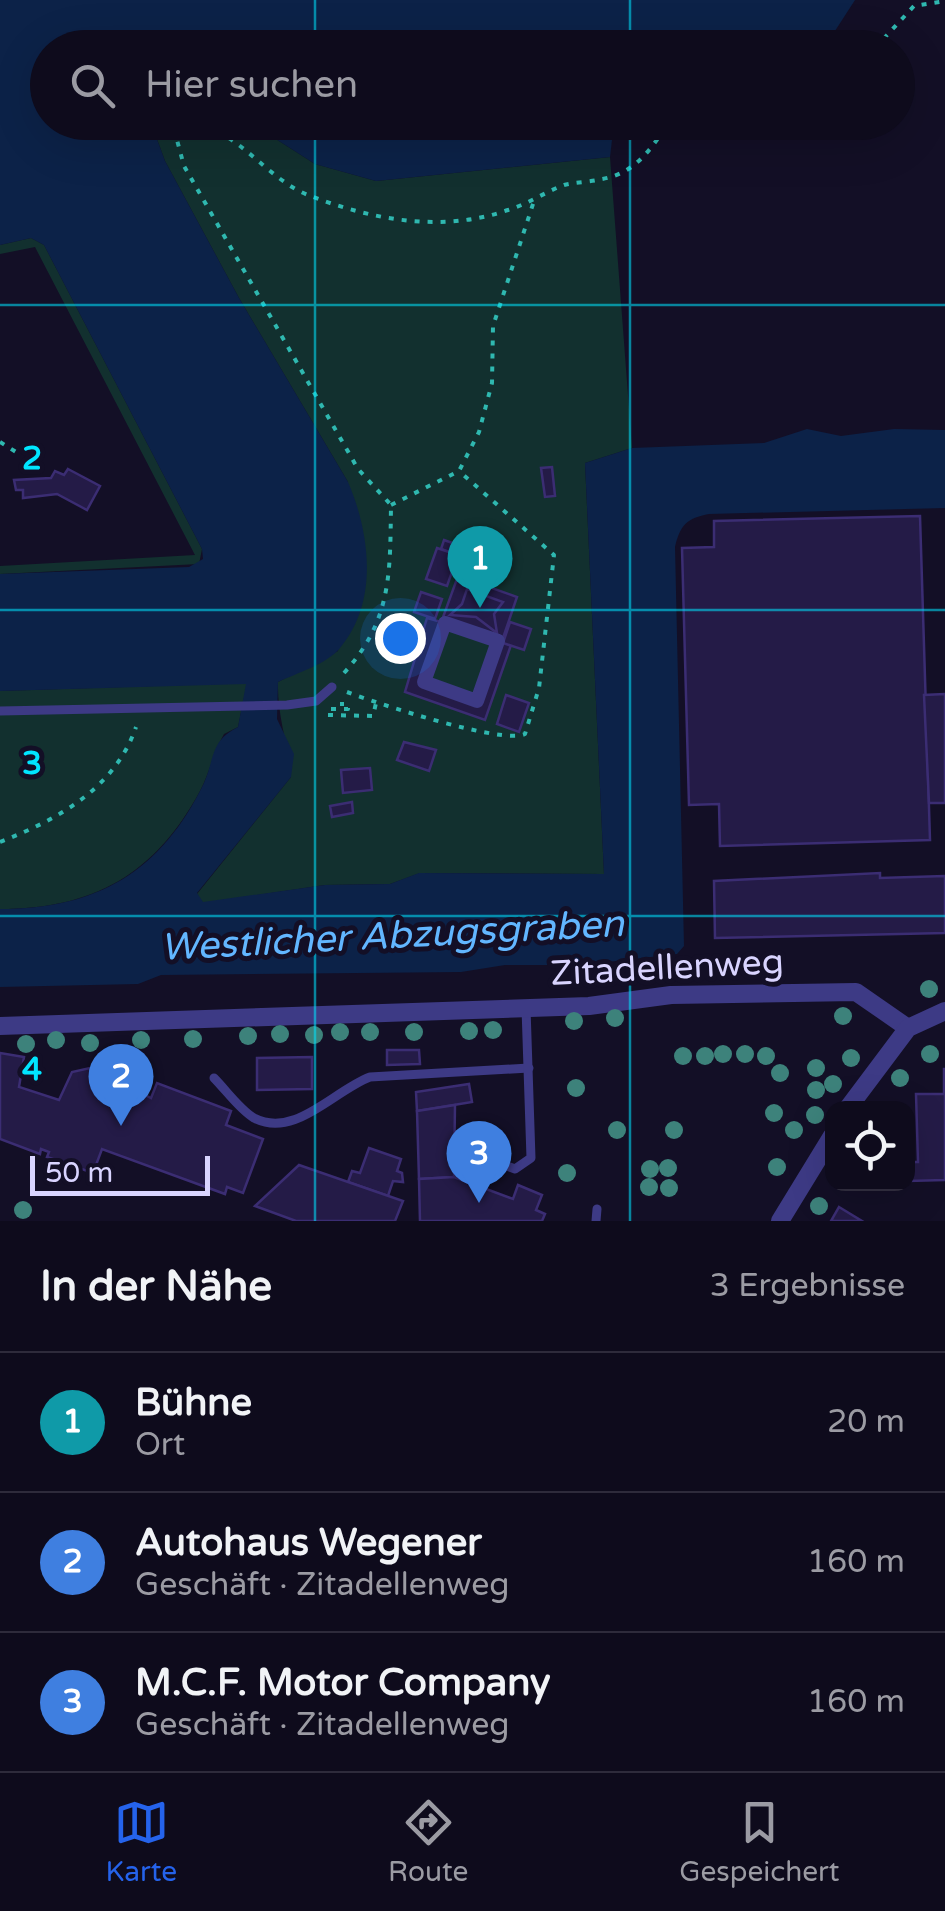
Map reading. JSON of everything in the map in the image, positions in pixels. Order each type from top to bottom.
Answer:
[{"type":"street","points":[[445,623],[498,642],[477,701],[424,682],[445,623]]},
{"type":"street","name":"Zitadellenweg","points":[[0,1026],[589,1006],[670,995],[856,992],[908,1028]]},
{"type":"street","points":[[853,1101],[908,1028],[945,1011]]},
{"type":"street","points":[[780,1221],[825,1147]]},
{"type":"lane","points":[[0,712],[287,706],[316,702],[332,687]]},
{"type":"lane","points":[[476,1138],[491,1160],[516,1169],[531,1158],[526,1008]]},
{"type":"lane","points":[[214,1078],[253,1117],[278,1124],[296,1122],[348,1086],[370,1077],[530,1068]]},
{"type":"lane","points":[[596,1209],[596,1221]]},
{"type":"path","points":[[892,30],[914,6],[945,2]]},
{"type":"path","points":[[178,140],[184,166],[348,453],[391,505],[390,574],[382,616],[370,641],[332,687],[448,726],[485,729],[512,738],[524,734],[539,688],[554,555],[459,471]]},
{"type":"path","points":[[231,140],[249,158],[305,194],[402,221],[460,224],[534,201],[564,186],[608,178],[640,163],[656,140]]},
{"type":"path","points":[[391,505],[459,471],[488,408],[493,326],[534,201]]},
{"type":"path","points":[[0,442],[16,452]]},
{"type":"path","points":[[316,702],[348,704],[348,710],[327,710],[327,715],[373,716],[376,703]]},
{"type":"path","points":[[0,842],[72,807],[114,774],[143,708]]},
{"type":"green space","points":[[157,140],[278,140],[315,164],[376,181],[610,157],[632,448],[585,463],[604,874],[420,873],[390,884],[325,885],[203,903],[197,894],[291,777],[278,682],[338,651],[348,482],[239,298]]},
{"type":"green space","points":[[31,238],[44,245],[202,549],[199,564],[0,574],[0,566],[195,555],[35,247],[0,254],[0,245]]},
{"type":"green space","points":[[247,683],[238,727],[224,734],[200,791],[182,820],[142,865],[93,894],[34,907],[0,909],[0,691]]},
{"type":"water","name":"Westlicher Abzugsgraben","points":[[0,0],[855,0],[836,30],[30,30],[30,140],[157,140],[239,298],[348,482],[362,523],[365,589],[352,630],[328,659],[278,682],[277,719],[294,754],[291,777],[197,893],[203,902],[325,885],[390,884],[419,873],[604,874],[585,463],[632,448],[764,443],[807,429],[841,436],[894,429],[945,430],[945,508],[709,514],[690,520],[679,533],[675,547],[684,946],[677,954],[581,965],[505,965],[461,972],[161,975],[138,984],[0,987],[0,909],[67,902],[96,893],[146,862],[187,814],[222,738],[238,727],[246,684],[0,691],[0,574],[189,567],[203,559],[202,549],[44,245],[31,238],[0,245]]},
{"type":"water","points":[[278,140],[612,140],[610,157],[376,181],[315,164]]},
{"type":"building","points":[[552,467],[555,496],[545,497],[541,468]]},
{"type":"building","points":[[68,469],[100,486],[87,510],[57,494],[23,498],[23,490],[16,490],[14,480],[51,478],[55,471],[64,475]]},
{"type":"building","points":[[920,516],[930,840],[720,846],[719,804],[689,805],[682,548],[714,547],[714,521]]},
{"type":"building","points":[[444,540],[461,546],[458,555],[441,549]]},
{"type":"building","points":[[437,548],[458,555],[447,586],[426,579]]},
{"type":"building","points":[[458,576],[517,597],[502,641],[442,620]]},
{"type":"building","points":[[467,589],[503,602],[494,614],[497,633],[476,617],[450,615],[462,604]]},
{"type":"building","points":[[421,592],[442,599],[435,619],[414,612]]},
{"type":"building","points":[[427,618],[445,623],[424,682],[477,701],[498,641],[511,645],[485,720],[405,692]]},
{"type":"building","points":[[510,622],[531,629],[524,650],[503,643]]},
{"type":"building","points":[[945,694],[945,803],[929,803],[924,695]]},
{"type":"building","points":[[506,695],[529,703],[519,732],[497,724]]},
{"type":"building","points":[[404,742],[436,750],[429,771],[397,760]]},
{"type":"building","points":[[370,768],[372,790],[343,793],[341,770]]},
{"type":"building","points":[[352,802],[353,813],[332,817],[330,806]]},
{"type":"building","points":[[880,873],[880,878],[945,876],[945,933],[715,938],[714,881]]},
{"type":"building","points":[[387,1050],[419,1050],[420,1064],[387,1065]]},
{"type":"building","points":[[0,1053],[24,1057],[19,1087],[59,1100],[72,1072],[90,1068],[151,1098],[157,1083],[231,1111],[226,1125],[263,1139],[243,1193],[227,1187],[225,1194],[102,1149],[93,1173],[47,1157],[49,1152],[41,1149],[40,1154],[0,1139]]},
{"type":"building","points":[[312,1057],[312,1089],[257,1090],[257,1058]]},
{"type":"building","points":[[945,1069],[945,1180],[915,1181],[916,1094],[944,1094]]},
{"type":"building","points":[[469,1084],[472,1102],[417,1111],[416,1092]]},
{"type":"building","points":[[455,1105],[454,1177],[419,1179],[417,1111]]},
{"type":"building","points":[[369,1148],[401,1159],[397,1171],[402,1173],[403,1182],[393,1181],[388,1196],[348,1182],[352,1171],[360,1173]]},
{"type":"building","points":[[299,1165],[403,1201],[395,1221],[296,1221],[255,1206]]},
{"type":"building","points":[[454,1177],[513,1199],[518,1185],[542,1195],[536,1210],[545,1214],[542,1221],[420,1221],[419,1179]]},
{"type":"building","points":[[839,1207],[862,1221],[831,1221]]},
{"type":"place","name":"Bühne","points":[[480,608]]},
{"type":"place","name":"Autohaus Wegener","points":[[121,1126]]},
{"type":"place","name":"M.C.F. Motor Company","points":[[479,1203]]}]
